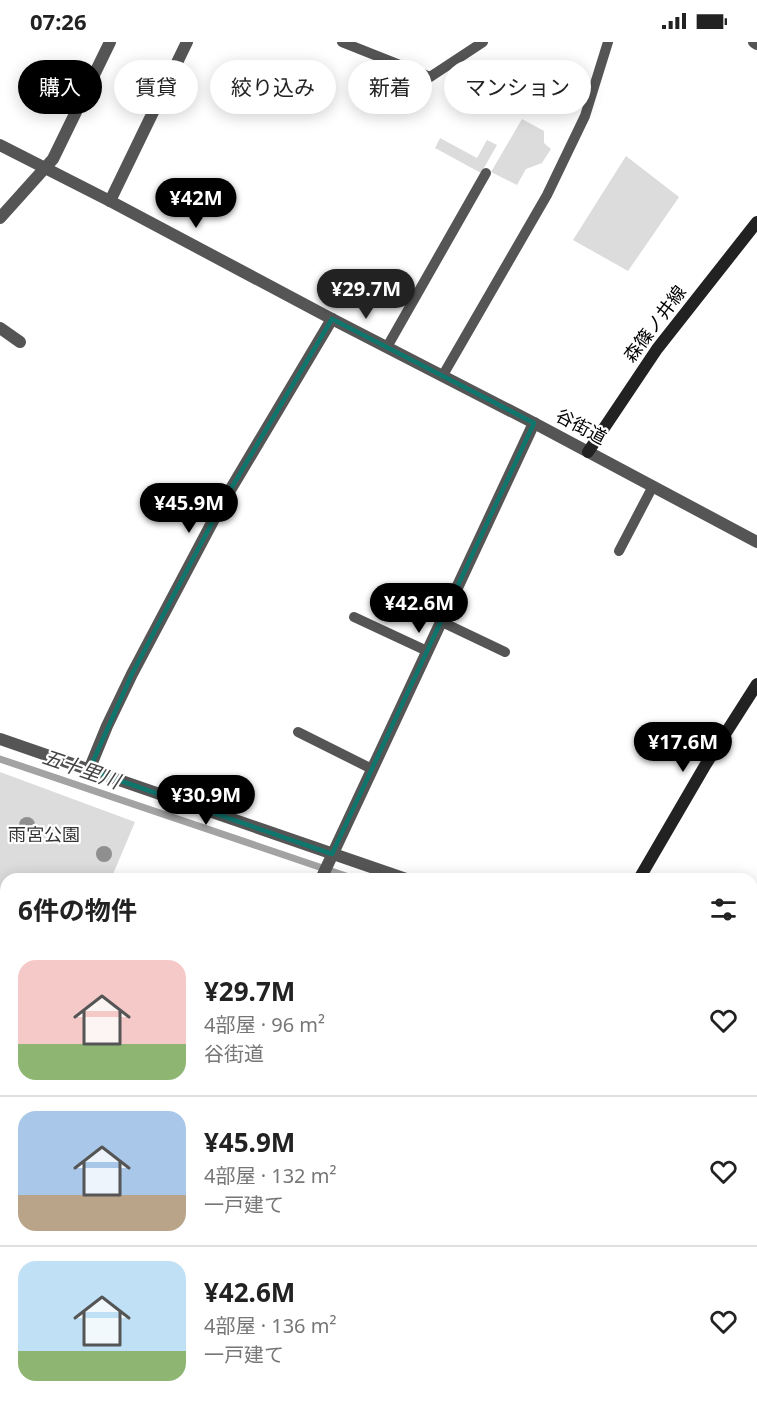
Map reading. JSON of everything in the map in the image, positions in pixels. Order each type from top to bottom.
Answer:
[{"type":"main road","name":"森篠ノ井線","points":[[588,452],[657,349],[757,222]]},
{"type":"main road","points":[[642,873],[706,764],[757,684]]},
{"type":"street","points":[[0,218],[53,159],[110,42]]},
{"type":"street","points":[[110,201],[187,42]]},
{"type":"street","name":"谷街道","points":[[0,145],[443,375],[757,542]]},
{"type":"street","points":[[89,770],[132,674],[223,501],[332,319]]},
{"type":"street","points":[[0,328],[20,342]]},
{"type":"street","points":[[324,873],[534,423]]},
{"type":"street","points":[[0,739],[331,856],[386,873]]},
{"type":"lane","points":[[342,42],[430,76],[483,42]]},
{"type":"lane","points":[[443,375],[547,195],[585,116],[608,42]]},
{"type":"lane","points":[[387,347],[486,173]]},
{"type":"lane","points":[[619,551],[653,486]]},
{"type":"lane","points":[[354,616],[427,651]]},
{"type":"lane","points":[[442,622],[505,652]]},
{"type":"lane","points":[[298,732],[372,770]]},
{"type":"highlighted area","points":[[332,319],[534,423],[332,854],[89,770],[132,674],[223,502]]},
{"type":"green space","points":[[522,119],[544,131],[544,143],[551,149],[542,163],[526,169],[517,185],[491,172]]},
{"type":"green space","points":[[440,138],[477,158],[487,140],[497,145],[481,173],[435,148]]},
{"type":"green space","points":[[626,156],[679,197],[628,271],[573,240]]},
{"type":"green space","name":"雨宮公園","points":[[0,772],[135,822],[114,873],[0,873]]},
{"type":"waterway","name":"五十里川","points":[[0,759],[337,873]]}]
